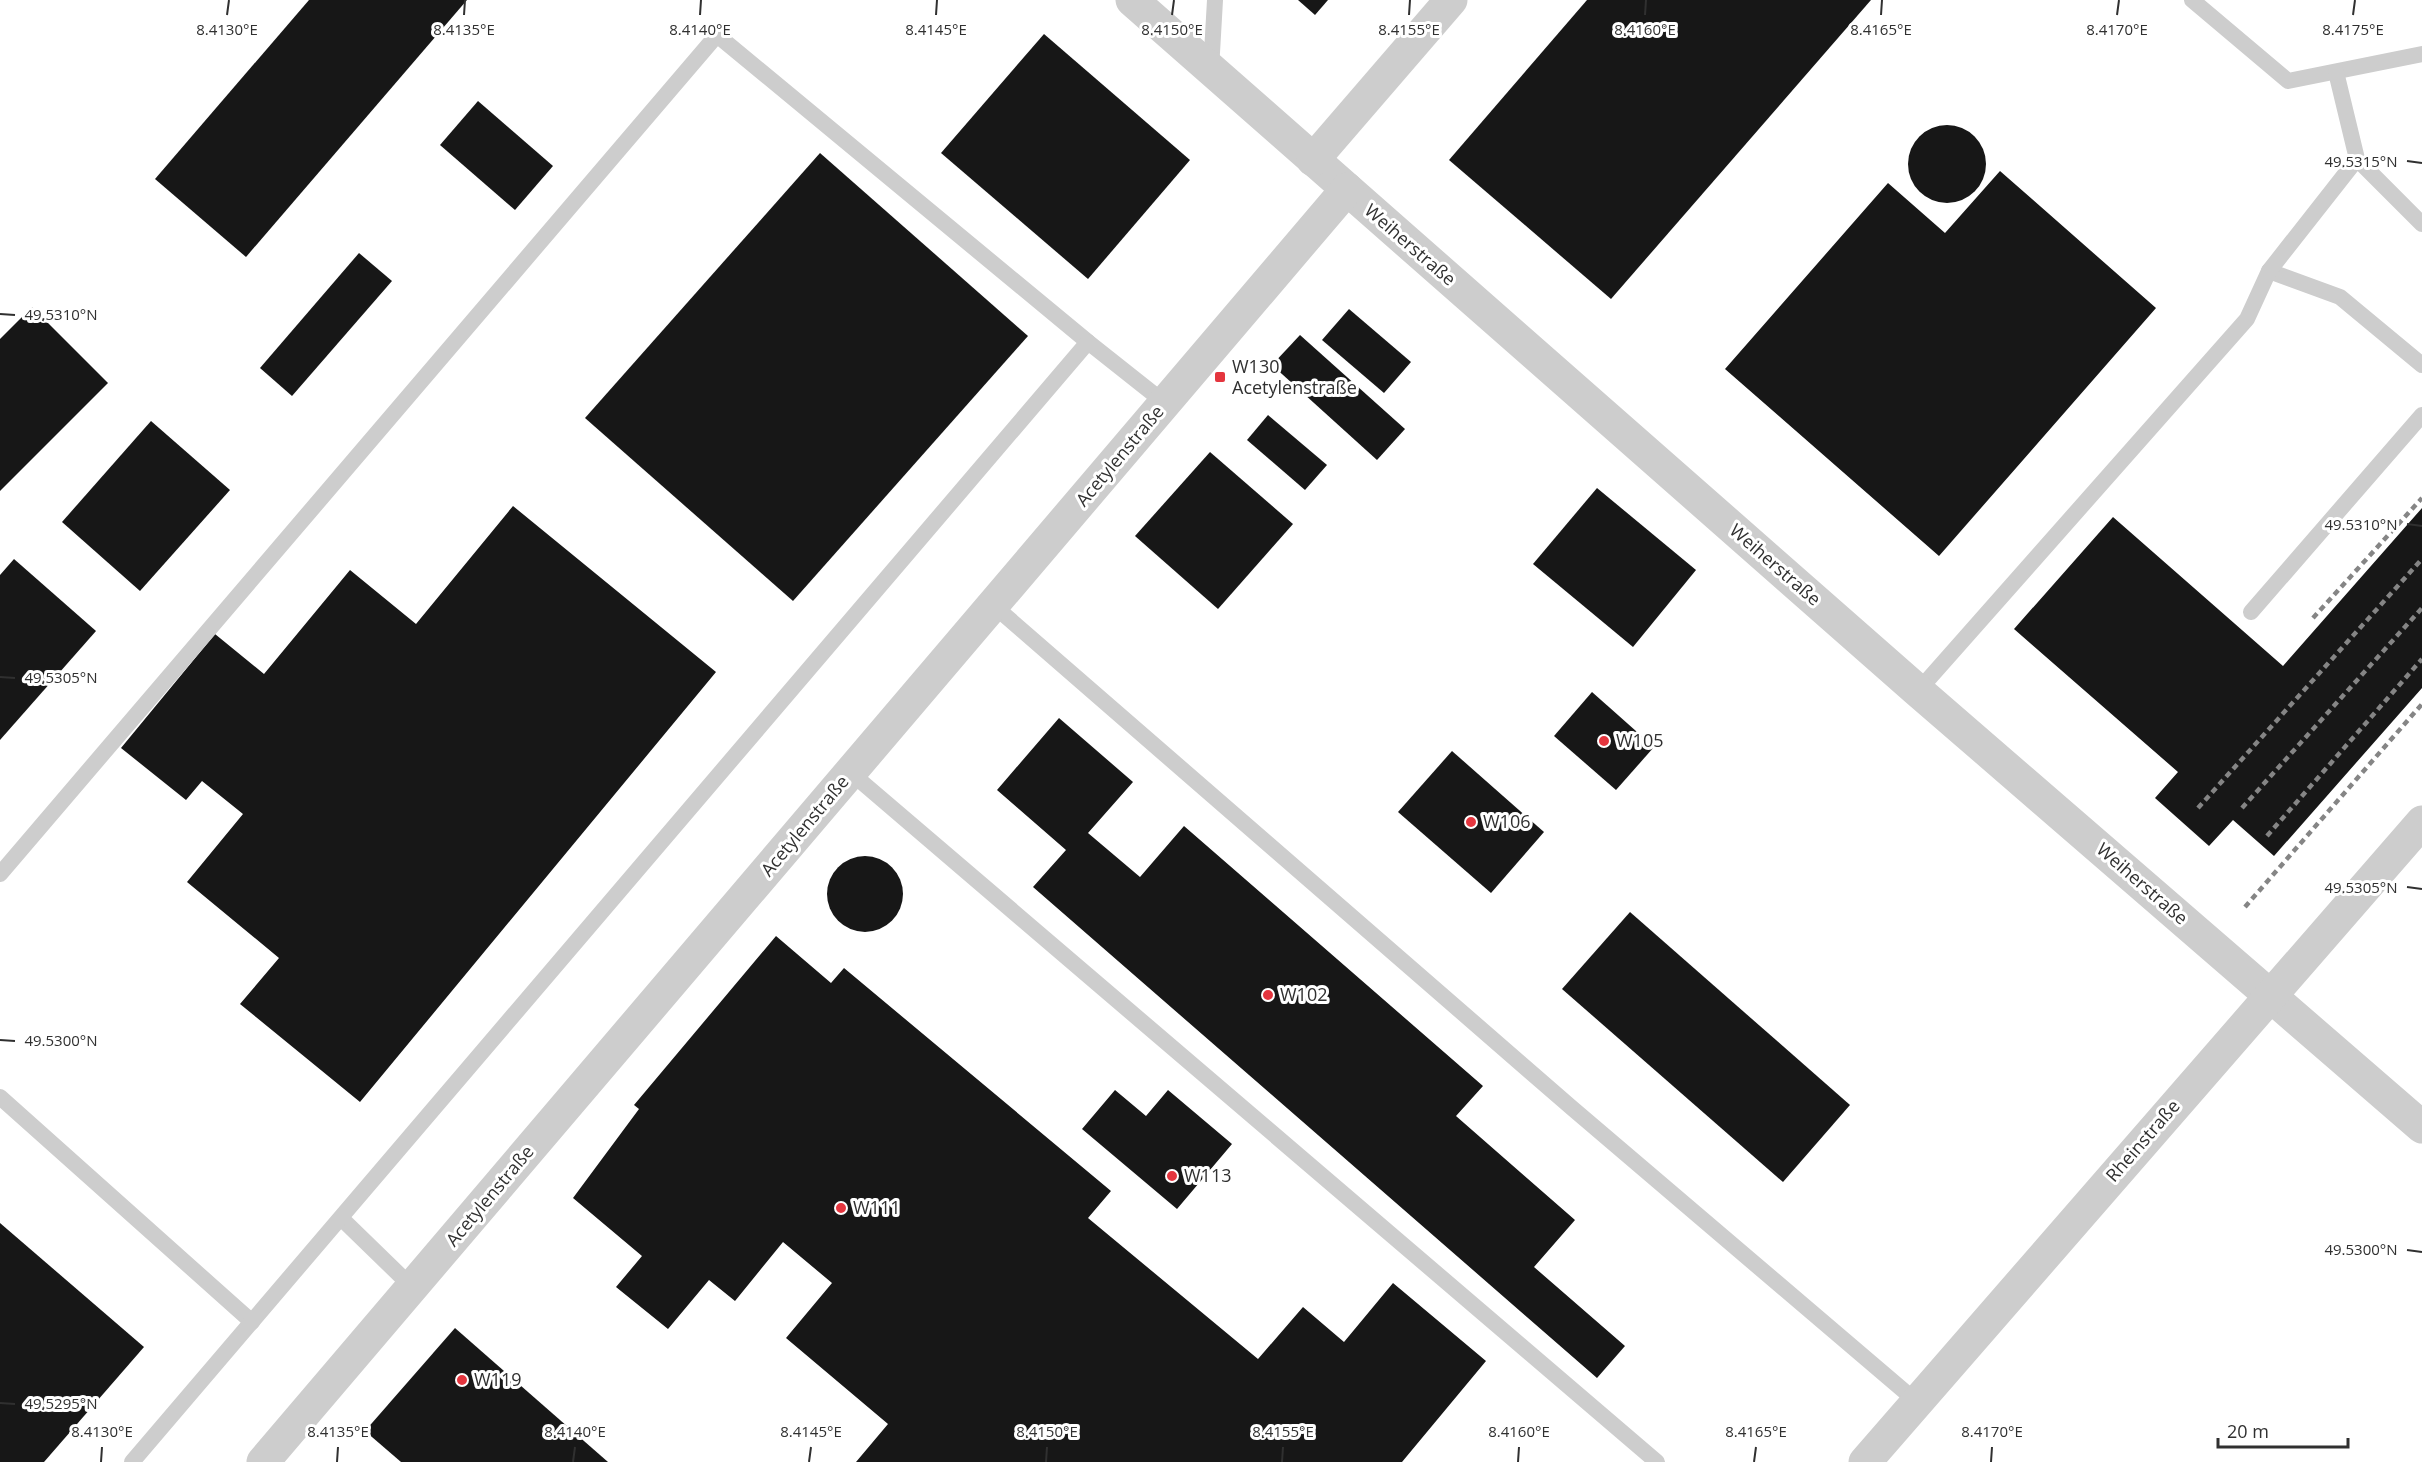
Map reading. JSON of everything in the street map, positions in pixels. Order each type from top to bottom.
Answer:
[{"type":"street","name":"Weiherstraße","points":[[1132,0],[1918,691],[2422,1127]]},
{"type":"street","points":[[1313,160],[1452,0]]},
{"type":"street","name":"Acetylenstraße","points":[[277,1457],[412,1287],[1347,189]]},
{"type":"street","name":"Rheinstraße","points":[[1865,1462],[2422,822]]},
{"type":"lane","points":[[1211,71],[1215,0]]},
{"type":"lane","points":[[2192,0],[2288,81],[2422,54]]},
{"type":"lane","points":[[0,874],[717,34],[1088,342],[1165,403]]},
{"type":"lane","points":[[2336,72],[2357,159],[2422,224]]},
{"type":"lane","points":[[1918,691],[2247,319],[2269,271],[2357,159]]},
{"type":"lane","points":[[2269,271],[2340,297],[2422,364]]},
{"type":"lane","points":[[132,1462],[1088,342]]},
{"type":"lane","points":[[2251,612],[2422,415]]},
{"type":"lane","points":[[993,605],[1554,1092],[1917,1402]]},
{"type":"lane","points":[[850,772],[1657,1462]]},
{"type":"lane","points":[[0,1098],[252,1322]]},
{"type":"lane","points":[[341,1218],[412,1287]]},
{"type":"building","points":[[309,0],[467,0],[246,257],[155,179]]},
{"type":"building","points":[[1298,0],[1328,0],[1315,15]]},
{"type":"building","points":[[1587,0],[1871,0],[1611,299],[1449,160]]},
{"type":"building","points":[[1044,34],[1190,160],[1088,279],[941,153]]},
{"type":"building","points":[[478,101],[553,166],[515,210],[440,145]]},
{"type":"building","points":[[1939,125],[1955,125],[1969,131],[1980,142],[1986,156],[1986,172],[1980,186],[1969,197],[1955,203],[1939,203],[1925,197],[1914,186],[1908,172],[1908,156],[1914,142],[1925,131]]},
{"type":"building","points":[[820,153],[1028,336],[793,601],[585,418]]},
{"type":"building","points":[[2000,171],[2156,308],[1939,556],[1725,369],[1888,183],[1945,233]]},
{"type":"building","points":[[359,253],[392,281],[292,396],[260,368]]},
{"type":"building","points":[[32,307],[108,383],[0,491],[0,339]]},
{"type":"building","points":[[1349,309],[1411,362],[1384,393],[1322,340]]},
{"type":"building","points":[[1300,335],[1405,429],[1377,460],[1272,365]]},
{"type":"building","points":[[1268,415],[1327,465],[1305,490],[1247,440]]},
{"type":"building","points":[[151,421],[230,490],[140,591],[62,522]]},
{"type":"building","points":[[1210,452],[1293,524],[1218,609],[1135,536]]},
{"type":"building","points":[[1597,488],[1696,570],[1633,647],[1533,564]]},
{"type":"building","points":[[513,506],[716,672],[360,1102],[240,1004],[279,958],[187,882],[243,814],[202,781],[186,800],[121,748],[215,634],[264,674],[350,570],[416,624]]},
{"type":"building","points":[[2422,508],[2422,688],[2274,856],[2233,820],[2209,846],[2155,798],[2178,772],[2014,629],[2113,517],[2283,666]]},
{"type":"building","points":[[14,559],[96,631],[0,740],[0,575]]},
{"type":"building","name":"W105","points":[[1592,692],[1654,747],[1616,790],[1554,736]]},
{"type":"building","name":"W102","points":[[1059,718],[1133,782],[1088,833],[1140,877],[1184,826],[1483,1086],[1456,1116],[1575,1220],[1534,1267],[1625,1346],[1597,1378],[1033,887],[1066,850],[997,790]]},
{"type":"building","name":"W106","points":[[1452,751],[1544,832],[1491,893],[1398,812]]},
{"type":"building","points":[[858,856],[872,856],[886,862],[897,873],[901,879],[903,894],[901,909],[892,921],[880,930],[858,932],[844,926],[833,915],[827,901],[827,887],[833,873],[844,862]]},
{"type":"building","points":[[1630,912],[1850,1105],[1783,1182],[1562,989]]},
{"type":"building","name":"W111","points":[[776,936],[831,983],[844,968],[1111,1191],[1088,1218],[1258,1359],[1303,1307],[1344,1342],[1393,1283],[1486,1361],[1402,1462],[856,1462],[888,1424],[786,1338],[832,1283],[783,1242],[735,1301],[709,1280],[668,1329],[616,1287],[642,1256],[573,1198],[639,1109],[634,1105]]},
{"type":"building","name":"W113","points":[[1115,1090],[1146,1116],[1168,1090],[1232,1144],[1177,1209],[1082,1129]]},
{"type":"building","points":[[0,1223],[144,1347],[44,1462],[0,1462]]},
{"type":"building","name":"W119","points":[[455,1328],[608,1462],[401,1462],[365,1431]]},
{"type":"railway","points":[[2313,618],[2422,498]]},
{"type":"railway","points":[[2198,808],[2422,559]]},
{"type":"railway","points":[[2242,808],[2422,608]]},
{"type":"railway","points":[[2267,836],[2422,659]]},
{"type":"railway","points":[[2245,907],[2422,704]]},
{"type":"place","name":"W130 Acetylenstraße","points":[[1220,377]]},
{"type":"place","name":"W105","points":[[1604,741]]},
{"type":"place","name":"W106","points":[[1471,822]]},
{"type":"place","name":"W102","points":[[1268,995]]},
{"type":"place","name":"W113","points":[[1172,1176]]},
{"type":"place","name":"W111","points":[[841,1208]]},
{"type":"place","name":"W119","points":[[462,1380]]}]
